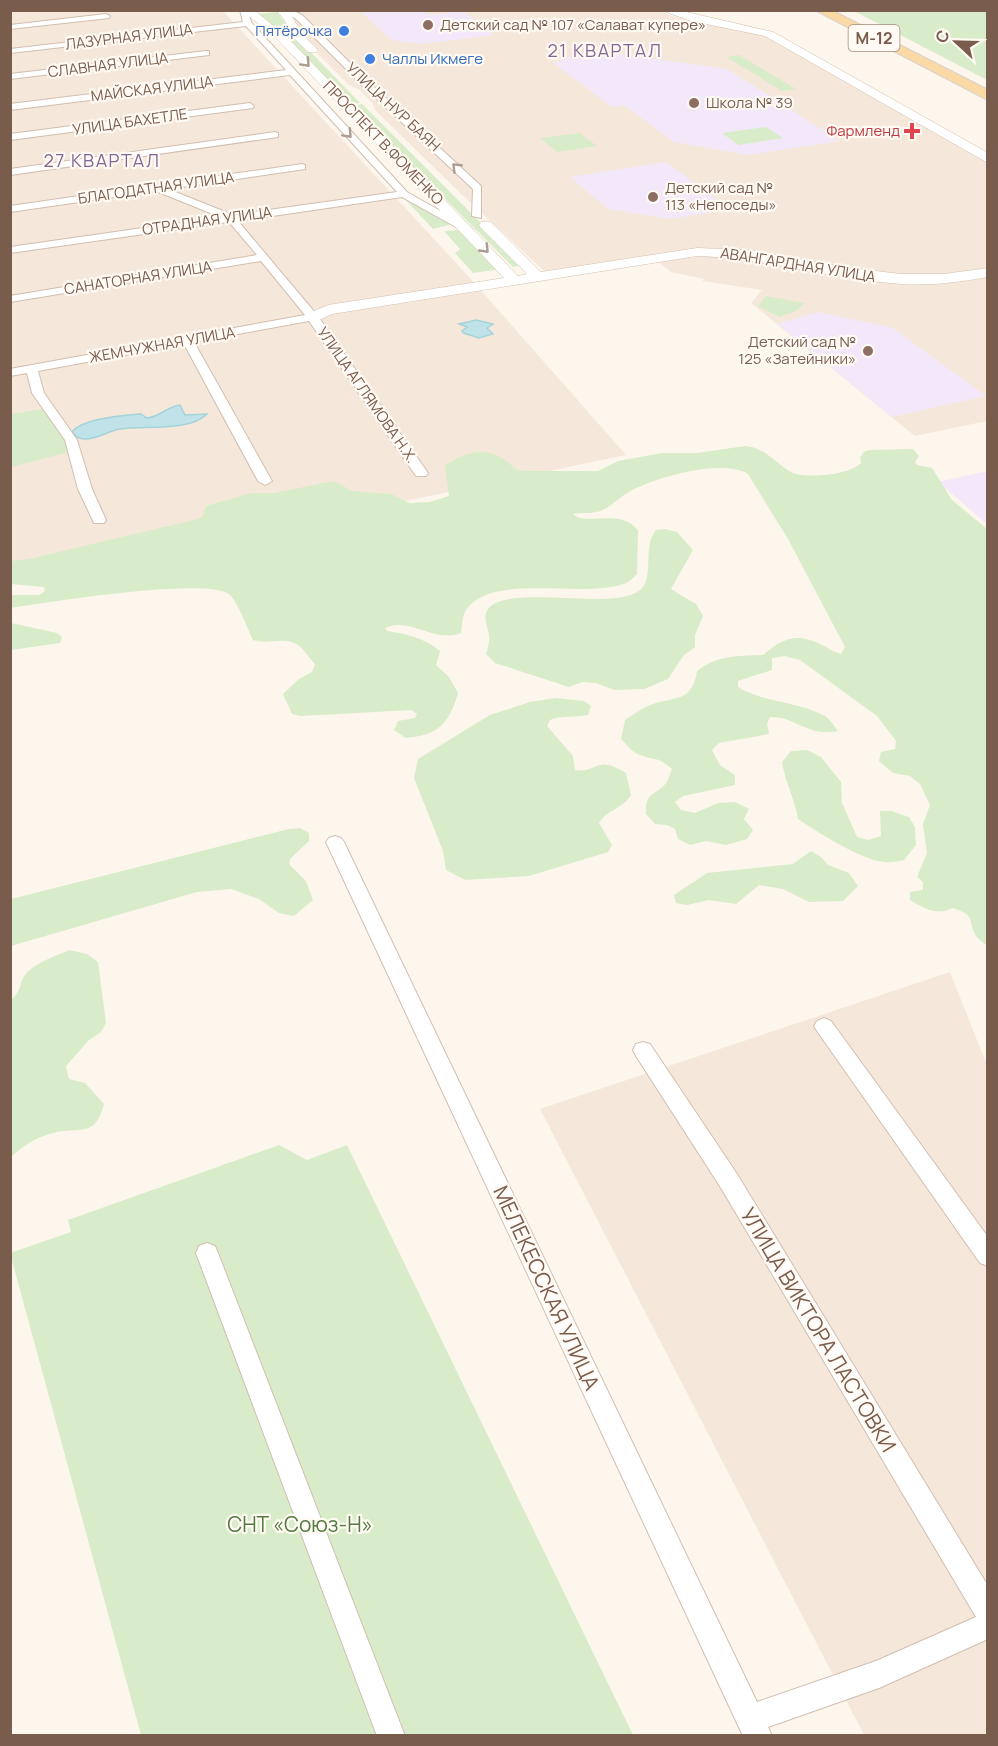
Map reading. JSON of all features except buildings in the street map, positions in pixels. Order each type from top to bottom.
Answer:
[{"type":"main road","points":[[253,10],[276,11]]},
{"type":"main road","points":[[666,10],[685,16],[734,23],[769,33],[987,159]]},
{"type":"main road","name":"М-12","points":[[821,10],[987,96]]},
{"type":"main road","name":"М-12","points":[[838,10],[987,87]]},
{"type":"main road","name":"ПРОСПЕКТ В.ФОМЕНКО","points":[[276,11],[288,16],[298,36],[321,59]]},
{"type":"main road","name":"ПРОСПЕКТ В.ФОМЕНКО","points":[[246,15],[283,39],[515,281]]},
{"type":"main road","points":[[922,63],[934,65],[936,61]]},
{"type":"main road","name":"ПРОСПЕКТ В.ФОМЕНКО","points":[[461,200],[538,278]]},
{"type":"main road","name":"АВАНГАРДНАЯ УЛИЦА","points":[[308,311],[328,310],[538,278],[627,261],[711,252],[751,255],[901,279],[940,280],[987,272]]},
{"type":"street","name":"УЛИЦА НУР БАЯН","points":[[276,11],[299,17],[370,88],[478,188],[477,216]]},
{"type":"street","name":"ЛАЗУРНАЯ УЛИЦА","points":[[10,51],[122,38],[246,15]]},
{"type":"street","points":[[246,15],[324,109],[404,194],[466,229]]},
{"type":"street","points":[[10,27],[107,19],[122,38]]},
{"type":"street","name":"СЛАВНАЯ УЛИЦА","points":[[10,77],[206,53]]},
{"type":"street","name":"МАЙСКАЯ УЛИЦА","points":[[10,107],[293,72]]},
{"type":"street","name":"УЛИЦА БАХЕТЛЕ","points":[[10,137],[250,106]]},
{"type":"street","points":[[10,172],[275,135]]},
{"type":"street","name":"БЛАГОДАТНАЯ УЛИЦА","points":[[10,209],[302,167]]},
{"type":"street","points":[[157,188],[231,218]]},
{"type":"street","name":"ОТРАДНАЯ УЛИЦА","points":[[10,250],[404,194]]},
{"type":"street","name":"УЛИЦА АГЛЯМОВА Н.Х.","points":[[231,218],[308,311],[421,473]]},
{"type":"street","name":"САНАТОРНАЯ УЛИЦА","points":[[10,299],[265,257]]},
{"type":"street","name":"ЖЕМЧУЖНАЯ УЛИЦА","points":[[10,374],[187,340],[308,311]]},
{"type":"street","points":[[187,340],[265,481]]},
{"type":"street","points":[[32,369],[38,393],[71,440],[85,489],[99,520]]},
{"type":"street","name":"МЕЛЕКЕССКАЯ УЛИЦА","points":[[334,842],[754,1727]]},
{"type":"street","points":[[824,1026],[987,1256]]},
{"type":"street","name":"УЛИЦА ВИКТОРА ЛАСТОВКИ","points":[[643,1050],[729,1181],[987,1612]]},
{"type":"street","points":[[207,1253],[391,1736]]},
{"type":"street","points":[[754,1727],[879,1674],[987,1612]]},
{"type":"shaded area","points":[[658,10],[672,16],[766,36],[987,162],[987,271],[926,279],[724,251],[553,273],[544,271],[375,110],[373,104],[360,90],[349,85],[303,39],[282,11]]},
{"type":"shaded area","points":[[11,11],[223,11],[470,278],[626,455],[11,583]]},
{"type":"shaded area","name":"Детский сад № 107 «Салават купере»","points":[[423,11],[429,15],[463,11],[494,35],[421,44],[392,40],[361,12]]},
{"type":"shaded area","name":"Школа № 39","points":[[603,52],[727,69],[840,141],[748,155],[674,142],[624,105],[612,107],[552,62],[563,61],[559,58]]},
{"type":"shaded area","name":"Детский сад № 113 «Непоседы»","points":[[666,162],[729,209],[671,219],[608,209],[570,177]]},
{"type":"shaded area","points":[[716,255],[921,284],[943,284],[987,276],[987,421],[915,436],[751,303],[762,290],[702,281],[704,279],[671,272],[657,261]]},
{"type":"shaded area","name":"Детский сад № 125 «Затейники»","points":[[818,312],[893,328],[986,396],[892,417],[777,324]]},
{"type":"shaded area","points":[[987,471],[987,524],[938,482]]},
{"type":"shaded area","points":[[950,972],[987,1065],[987,1735],[864,1735],[540,1109]]},
{"type":"green space","points":[[854,11],[987,11],[987,80]]},
{"type":"green space","points":[[277,12],[295,36],[360,103],[352,104],[258,14]]},
{"type":"green space","points":[[739,55],[796,89],[782,91],[726,57]]},
{"type":"green space","points":[[362,104],[523,265],[513,267],[353,106]]},
{"type":"green space","points":[[766,127],[783,138],[738,145],[722,133]]},
{"type":"green space","points":[[579,133],[597,146],[557,152],[540,138]]},
{"type":"green space","points":[[403,197],[448,223],[449,225],[433,229]]},
{"type":"green space","points":[[462,230],[502,269],[473,273],[455,253],[460,249],[444,231]]},
{"type":"green space","points":[[766,296],[804,303],[798,310],[779,317],[758,306]]},
{"type":"green space","points":[[43,409],[68,440],[66,453],[11,467],[11,414]]},
{"type":"green space","points":[[745,446],[758,449],[795,474],[815,476],[847,471],[861,463],[860,457],[869,450],[913,449],[919,456],[915,462],[917,465],[932,468],[952,500],[987,529],[987,946],[976,936],[970,919],[965,914],[953,908],[941,911],[931,910],[910,900],[910,892],[923,890],[923,882],[917,877],[927,853],[923,824],[930,805],[920,784],[910,776],[893,773],[879,761],[881,752],[895,749],[896,741],[877,716],[800,660],[784,656],[772,658],[772,670],[738,681],[738,687],[759,696],[815,711],[827,717],[838,731],[818,731],[787,720],[770,717],[767,724],[769,734],[719,743],[712,750],[720,765],[735,775],[735,785],[683,796],[675,802],[681,810],[695,813],[718,803],[735,802],[749,809],[744,819],[753,830],[747,839],[726,845],[706,841],[690,845],[678,839],[675,829],[667,825],[655,824],[646,814],[649,798],[666,783],[672,769],[660,760],[637,754],[621,739],[625,720],[647,706],[681,697],[691,689],[697,671],[720,659],[763,655],[783,641],[796,638],[811,640],[841,654],[845,647],[788,539],[748,474],[737,470],[706,469],[670,476],[627,493],[601,511],[573,514],[586,519],[622,520],[638,530],[637,574],[626,583],[587,589],[540,588],[496,592],[479,598],[466,610],[461,633],[451,635],[432,633],[404,625],[385,628],[387,631],[421,640],[440,651],[436,665],[449,677],[458,693],[446,721],[434,731],[417,737],[406,738],[394,730],[398,721],[415,718],[417,714],[411,710],[301,716],[292,714],[283,694],[299,679],[312,672],[315,664],[293,642],[253,640],[233,599],[230,595],[216,590],[161,589],[11,608],[11,595],[39,595],[45,591],[44,587],[11,584],[11,561],[29,559],[202,518],[206,506],[251,493],[274,493],[334,481],[352,491],[391,494],[410,503],[430,502],[449,496],[445,466],[472,453],[495,454],[522,471],[598,471],[618,461],[662,453],[697,453]]},
{"type":"green space","points":[[665,529],[677,532],[693,550],[671,589],[696,604],[703,616],[695,635],[695,647],[684,655],[668,679],[644,689],[615,690],[595,683],[583,682],[569,687],[495,663],[486,654],[489,637],[485,617],[488,609],[499,602],[516,598],[608,599],[627,596],[640,590],[644,585],[647,578],[652,537],[656,530]]},
{"type":"green space","points":[[11,623],[57,633],[62,637],[60,643],[11,650]]},
{"type":"green space","points":[[556,698],[584,701],[591,706],[588,715],[555,718],[550,720],[547,726],[573,756],[575,770],[589,769],[603,764],[626,773],[631,795],[599,823],[612,845],[608,852],[529,876],[465,880],[446,870],[443,851],[414,778],[418,759],[490,715],[530,702]]},
{"type":"green space","points":[[807,750],[821,757],[841,782],[842,803],[857,837],[868,840],[881,836],[880,811],[891,811],[909,817],[915,827],[916,845],[904,860],[887,862],[865,857],[840,845],[798,819],[782,762],[791,751]]},
{"type":"green space","points":[[300,828],[309,833],[309,841],[290,859],[289,864],[306,881],[313,900],[294,916],[279,913],[259,899],[231,889],[197,892],[11,946],[11,899]]},
{"type":"green space","points":[[811,851],[828,865],[849,873],[858,886],[843,901],[809,902],[783,889],[759,885],[736,904],[709,900],[687,905],[676,903],[674,895],[707,873],[793,864]]},
{"type":"green space","points":[[69,950],[87,954],[98,962],[106,1023],[101,1032],[89,1040],[66,1066],[69,1079],[85,1083],[104,1104],[97,1122],[92,1126],[38,1138],[11,1157],[11,1000],[29,971],[46,960]]},
{"type":"green space","name":"СНТ «Союз-Н»","points":[[279,1145],[307,1160],[347,1145],[633,1735],[141,1735],[10,1253],[71,1232],[68,1220]]},
{"type":"water","points":[[476,320],[493,324],[487,328],[493,334],[479,338],[463,333],[462,331],[467,327],[459,324]]},
{"type":"water","points":[[180,405],[185,415],[207,414],[199,420],[178,426],[120,429],[88,439],[78,438],[72,432],[93,421],[141,414],[147,418]]},
{"type":"place","name":"Детский сад № 107 «Салават купере»","points":[[428,25]]},
{"type":"place","name":"Пятёрочка","points":[[344,31]]},
{"type":"place","name":"Чаллы Икмеге","points":[[370,59]]},
{"type":"place","name":"Школа № 39","points":[[694,103]]},
{"type":"place","name":"Фармленд","points":[[912,131]]},
{"type":"place","name":"Детский сад № 113 «Непоседы»","points":[[653,197]]},
{"type":"place","name":"Детский сад № 125 «Затейники»","points":[[868,351]]},
{"type":"district","name":"21 КВАРТАЛ","points":[[605,51]]},
{"type":"district","name":"27 КВАРТАЛ","points":[[102,161]]}]
